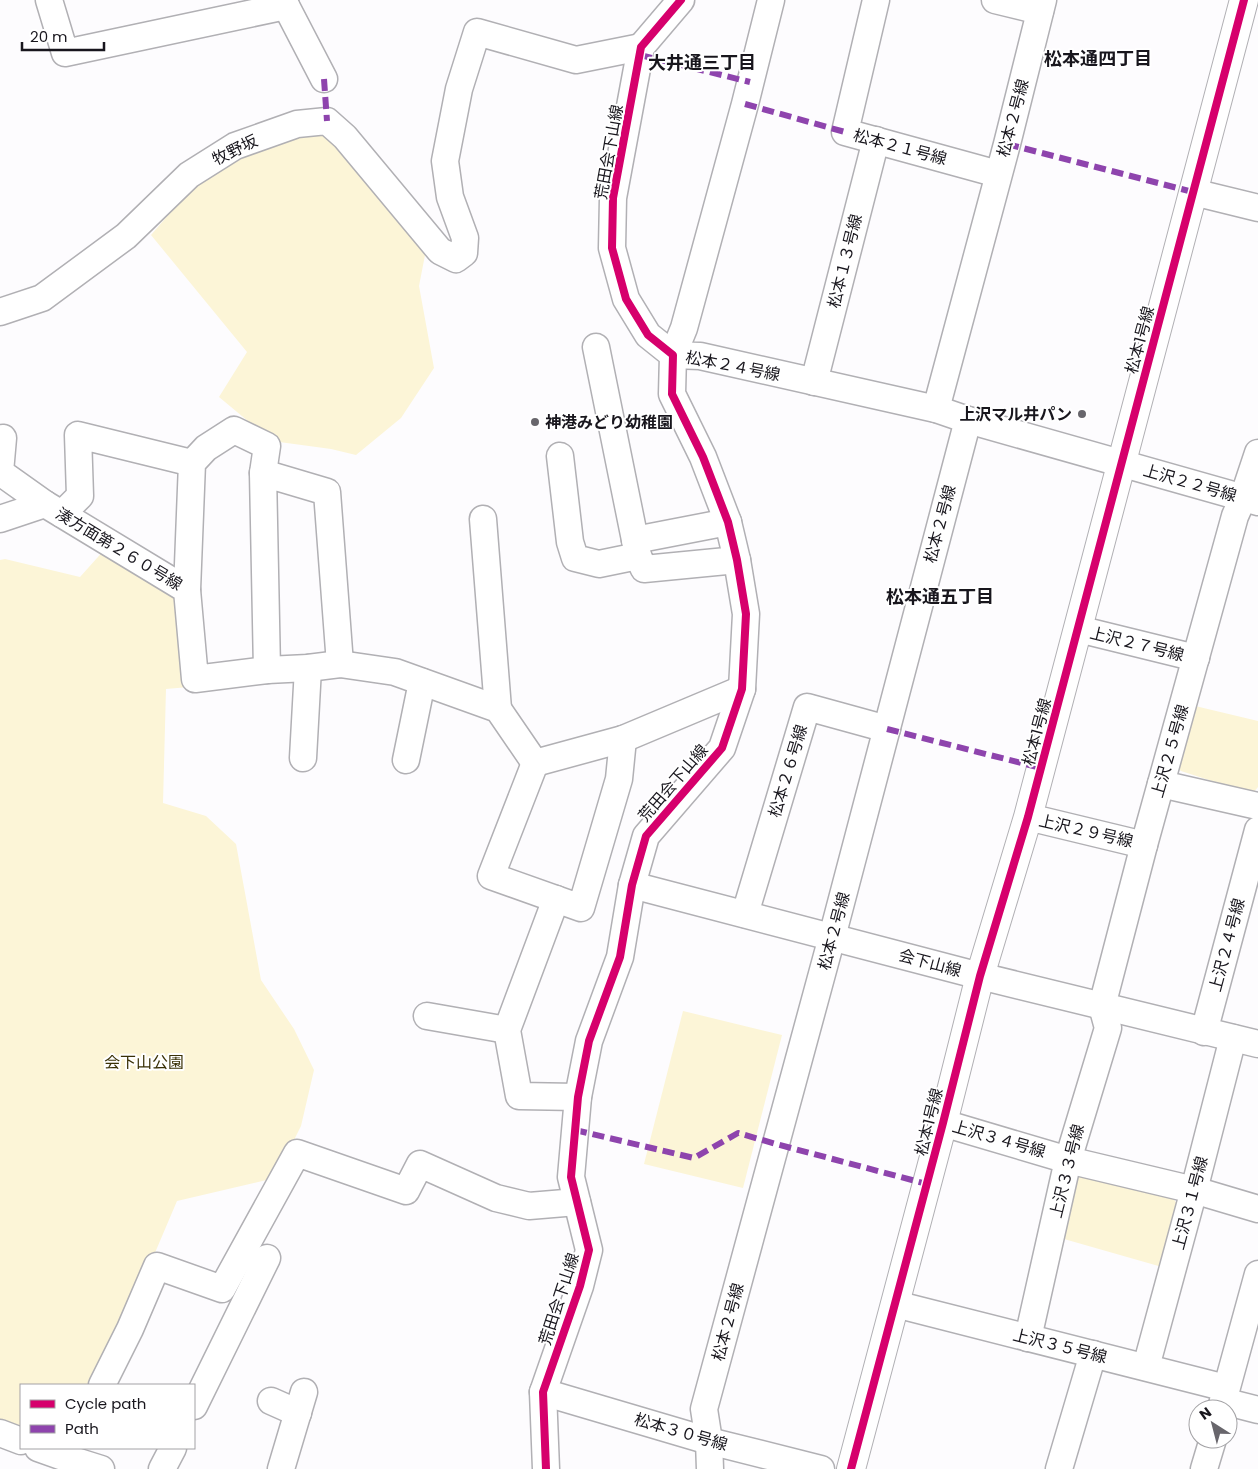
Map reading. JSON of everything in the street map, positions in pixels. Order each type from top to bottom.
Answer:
[{"type":"street","points":[[49,0],[65,53],[284,3],[324,78]]},
{"type":"street","points":[[641,47],[681,0]]},
{"type":"street","name":"松本２４号線","points":[[771,0],[745,104],[686,319],[673,355],[700,356],[936,409],[968,420],[1122,463]]},
{"type":"street","name":"松本２１号線","points":[[876,0],[845,132],[998,174]]},
{"type":"street","points":[[995,0],[1041,6]]},
{"type":"street","name":"松本1号線","points":[[851,1469],[980,976],[1028,817],[1244,0]]},
{"type":"street","name":"松本２号線","points":[[936,409],[1009,135],[1041,6]]},
{"type":"street","name":"牧野坂","points":[[0,312],[42,298],[126,236],[189,175],[235,146],[297,124],[327,121],[345,137],[440,251],[456,259],[464,253],[465,238],[450,197],[446,160],[460,89],[477,32],[576,60],[641,47]]},
{"type":"street","name":"荒田会下山線","points":[[546,1469],[543,1392],[580,1286],[589,1250],[571,1177],[578,1097],[589,1041],[620,957],[632,885],[646,836],[722,748],[742,689],[746,614],[737,560],[728,522],[703,457],[672,394],[673,355],[648,335],[626,298],[612,248],[614,198],[641,47]]},
{"type":"street","name":"松本１３号線","points":[[814,382],[876,140]]},
{"type":"street","points":[[1193,192],[1258,208]]},
{"type":"street","points":[[596,347],[637,548],[644,569],[737,560]]},
{"type":"street","name":"松本２号線","points":[[710,1469],[709,1441],[704,1409],[832,937],[968,420]]},
{"type":"street","points":[[187,590],[192,463],[206,448],[234,430],[267,446],[263,473],[267,670]]},
{"type":"street","points":[[3,438],[0,472],[54,509],[80,496],[78,435],[192,463]]},
{"type":"street","name":"上沢２５号線","points":[[1102,1006],[1144,845],[1235,516],[1251,500],[1258,453]]},
{"type":"street","points":[[560,456],[570,542],[575,558],[599,564],[637,548],[728,522]]},
{"type":"street","name":"上沢２２号線","points":[[1122,463],[1251,500]]},
{"type":"street","points":[[263,473],[327,492],[340,664]]},
{"type":"street","name":"湊方面第２６０号線","points":[[0,519],[54,509],[187,590],[195,678],[340,664],[395,672],[498,709]]},
{"type":"street","points":[[482,519],[498,709],[535,763]]},
{"type":"street","name":"上沢２７号線","points":[[1078,630],[1196,658]]},
{"type":"street","points":[[302,758],[308,668]]},
{"type":"street","points":[[406,760],[422,682]]},
{"type":"street","points":[[535,763],[623,738],[742,689]]},
{"type":"street","name":"松本２６号線","points":[[745,914],[808,707],[887,729]]},
{"type":"street","points":[[535,763],[491,876],[581,908],[619,779],[623,738]]},
{"type":"street","points":[[1161,784],[1258,806]]},
{"type":"street","name":"上沢２９号線","points":[[1028,817],[1144,845]]},
{"type":"street","name":"上沢２４号線","points":[[1204,1032],[1252,872],[1258,830]]},
{"type":"street","name":"会下山線","points":[[632,885],[980,976],[1258,1044]]},
{"type":"street","points":[[556,899],[507,1030],[518,1096],[578,1097]]},
{"type":"street","name":"上沢３３号線","points":[[1028,1338],[1068,1160],[1108,1028],[1102,1006]]},
{"type":"street","points":[[427,1016],[507,1030]]},
{"type":"street","name":"上沢３１号線","points":[[1146,1368],[1233,1038]]},
{"type":"street","name":"上沢３４号線","points":[[943,1123],[1068,1160],[1194,1190],[1258,1209]]},
{"type":"street","points":[[103,1384],[130,1330],[157,1266],[222,1289],[297,1153],[406,1191],[420,1164],[504,1200],[529,1206],[577,1202]]},
{"type":"street","points":[[195,1404],[267,1258]]},
{"type":"street","points":[[1224,1399],[1258,1274]]},
{"type":"street","name":"上沢３５号線","points":[[895,1304],[1146,1368],[1224,1399]]},
{"type":"street","points":[[1059,1469],[1093,1354]]},
{"type":"street","name":"松本３０号線","points":[[543,1392],[709,1441],[821,1469]]},
{"type":"street","points":[[271,1401],[301,1402],[281,1469]]},
{"type":"street","name":"上沢３５号線","points":[[1238,1404],[1258,1410]]},
{"type":"street","points":[[0,1433],[20,1441]]},
{"type":"street","points":[[44,1449],[68,1453],[101,1469]]},
{"type":"street","points":[[162,1469],[172,1449]]},
{"type":"street","points":[[1204,1469],[1209,1449]]},
{"type":"green space","points":[[327,133],[426,250],[419,286],[434,368],[401,418],[356,455],[331,449],[272,441],[219,397],[247,352],[151,235],[200,178],[243,153],[298,134]]},
{"type":"green space","name":"会下山公園","points":[[106,548],[184,599],[189,687],[166,689],[163,803],[206,816],[236,844],[261,980],[294,1029],[314,1070],[301,1126],[275,1178],[177,1201],[123,1328],[95,1384],[20,1384],[20,1433],[0,1425],[0,560],[5,559],[80,577]]},
{"type":"green space","points":[[1191,705],[1258,721],[1258,787],[1252,794],[1181,771],[1175,766]]},
{"type":"green space","points":[[683,1011],[782,1035],[743,1188],[644,1164]]},
{"type":"green space","points":[[1083,1172],[1171,1195],[1179,1207],[1162,1267],[1057,1237],[1073,1177]]},
{"type":"marked path","points":[[640,55],[750,82]]},
{"type":"marked path","points":[[324,79],[327,121]]},
{"type":"marked path","points":[[745,104],[845,132]]},
{"type":"marked path","points":[[1007,144],[1193,192]]},
{"type":"marked path","points":[[887,729],[1041,768]]},
{"type":"marked path","points":[[575,1130],[694,1158],[738,1133],[927,1184]]},
{"type":"cycle path","points":[[546,1469],[543,1392],[580,1286],[589,1250],[571,1177],[578,1097],[589,1041],[620,957],[632,885],[646,836],[722,748],[742,689],[746,614],[737,560],[728,522],[703,457],[672,394],[673,355],[648,335],[626,299],[612,248],[613,198],[641,47],[681,0]]},
{"type":"cycle path","points":[[851,1469],[980,976],[1028,817],[1244,0]]},
{"type":"place","name":"上沢マル井パン","points":[[1082,414]]},
{"type":"place","name":"神港みどり幼稚園","points":[[535,422]]},
{"type":"district","name":"松本通四丁目","points":[[1098,58]]},
{"type":"district","name":"大井通三丁目","points":[[702,62]]},
{"type":"district","name":"松本通五丁目","points":[[940,596]]}]
